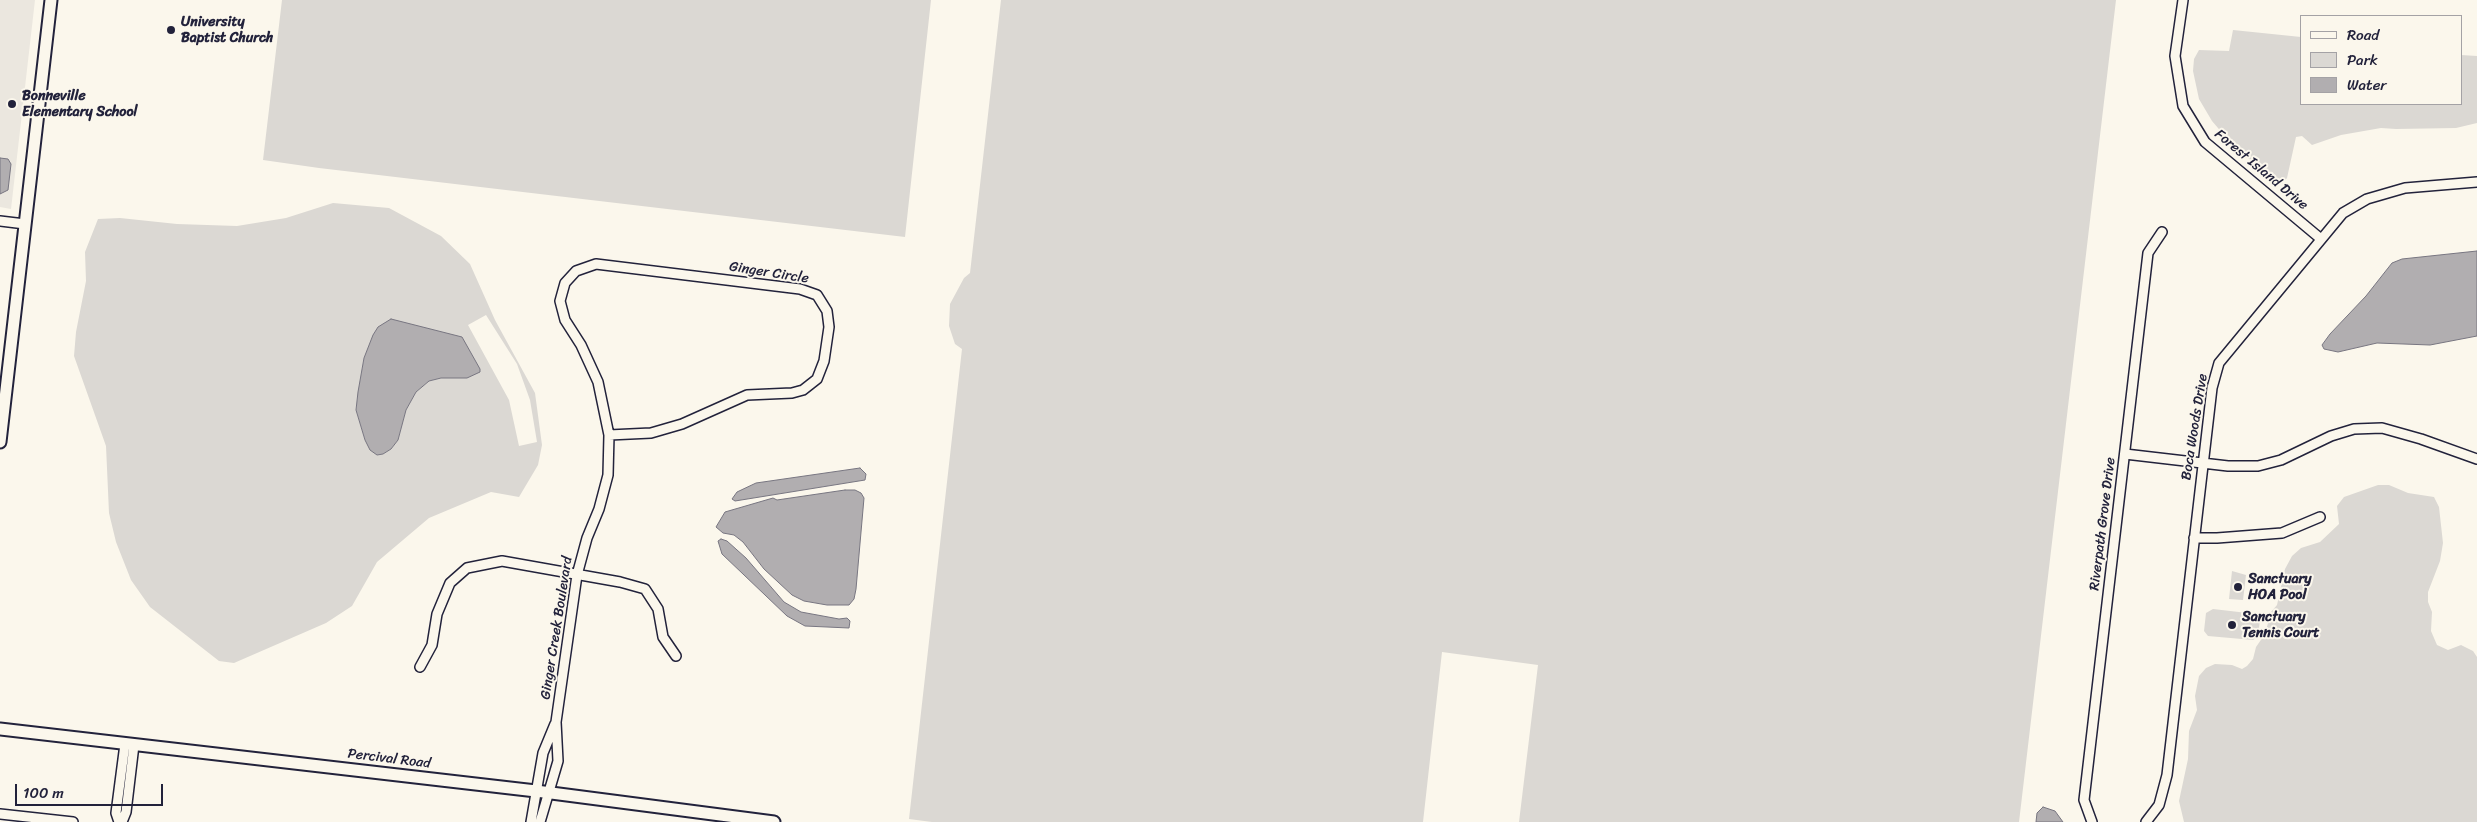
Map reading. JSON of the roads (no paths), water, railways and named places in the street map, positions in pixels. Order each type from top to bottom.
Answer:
[{"type":"street","points":[[0,442],[3,391],[51,0]]},
{"type":"street","name":"Forest Island Drive","points":[[2182,0],[2175,56],[2184,106],[2205,142],[2321,239]]},
{"type":"street","name":"Boca Woods Drive","points":[[2146,822],[2159,806],[2167,776],[2212,388],[2220,363],[2343,213],[2367,199],[2405,188],[2477,182]]},
{"type":"street","points":[[0,221],[24,224]]},
{"type":"street","name":"Riverpath Grove Drive","points":[[2092,822],[2084,800],[2148,254],[2162,232]]},
{"type":"street","name":"Ginger Circle","points":[[565,283],[576,271],[596,264],[800,289],[817,295],[827,311],[829,327],[824,361],[817,379],[803,390],[792,393],[747,395],[682,424],[651,433],[609,435]]},
{"type":"street","name":"Ginger Creek Boulevard","points":[[540,822],[558,761],[556,722],[577,575],[608,475],[609,435],[598,382],[581,345],[565,320],[560,301],[565,283]]},
{"type":"street","points":[[2125,454],[2228,466],[2258,466],[2281,460],[2331,436],[2346,432],[2382,428],[2421,439],[2477,459]]},
{"type":"street","points":[[2194,538],[2225,538],[2282,533],[2320,517]]},
{"type":"street","points":[[420,667],[432,645],[437,614],[450,583],[467,568],[502,560],[620,582],[645,589],[658,609],[663,637],[676,656]]},
{"type":"street","name":"Ginger Creek Boulevard","points":[[531,822],[543,753],[556,722]]},
{"type":"street","name":"Percival Road","points":[[0,729],[536,791],[774,822]]},
{"type":"street","points":[[120,822],[116,813],[129,744]]},
{"type":"street","points":[[0,814],[73,822]]},
{"type":"water","points":[[0,158],[8,159],[11,164],[8,190],[0,194]]},
{"type":"water","points":[[2477,251],[2477,336],[2430,345],[2377,343],[2338,352],[2324,349],[2322,345],[2330,334],[2366,296],[2392,263],[2402,259]]},
{"type":"water","points":[[391,319],[462,337],[480,372],[467,378],[441,378],[429,381],[416,392],[406,410],[398,440],[391,449],[377,455],[370,450],[365,440],[356,410],[364,358],[378,327]]},
{"type":"water","points":[[860,468],[866,474],[865,480],[735,501],[732,499],[737,492],[756,483]]},
{"type":"water","points":[[855,490],[861,493],[864,498],[856,589],[854,599],[849,605],[827,605],[804,601],[792,595],[764,569],[743,542],[734,535],[723,533],[716,527],[725,512],[773,498],[777,500]]},
{"type":"water","points":[[721,539],[727,541],[746,558],[784,602],[801,612],[839,619],[847,618],[850,621],[849,628],[805,626],[787,616],[722,554],[718,541]]},
{"type":"water","points":[[2043,807],[2055,811],[2063,822],[2036,822],[2037,813]]},
{"type":"place","name":"University Baptist Church","points":[[171,30]]},
{"type":"place","name":"Bonneville Elementary School","points":[[12,104]]},
{"type":"place","name":"Sanctuary HOA Pool","points":[[2238,587]]},
{"type":"place","name":"Sanctuary Tennis Court","points":[[2232,625]]}]
